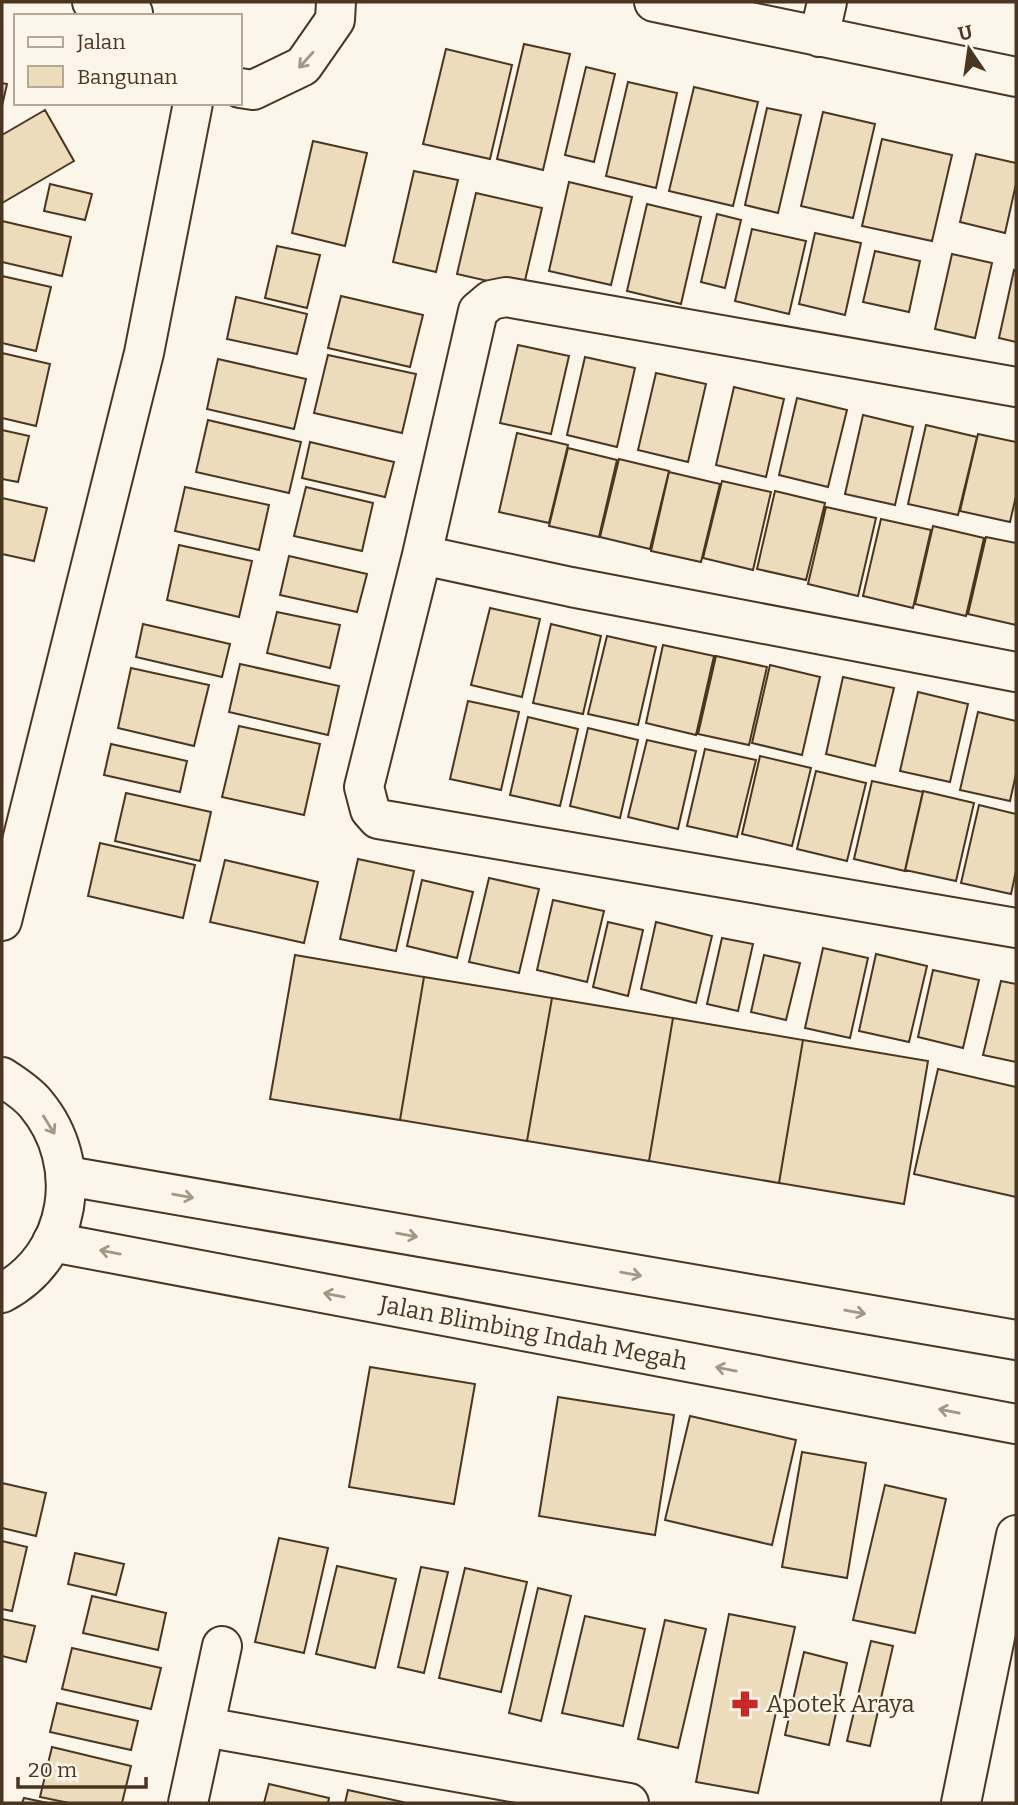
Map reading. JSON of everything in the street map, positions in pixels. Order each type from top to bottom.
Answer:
[{"type":"street","points":[[92,2],[133,10]]},
{"type":"street","points":[[242,88],[253,90],[303,66],[335,20],[336,2]]},
{"type":"street","points":[[654,2],[823,19],[1016,77]]},
{"type":"street","points":[[2,921],[145,353],[193,105]]},
{"type":"street","points":[[1016,387],[500,297],[487,303],[478,311],[422,555],[363,787],[370,810],[378,819],[1016,928]]},
{"type":"street","points":[[422,555],[572,587],[1016,672]]},
{"type":"street","points":[[2,1077],[35,1103],[57,1137],[67,1176],[64,1216],[47,1254],[18,1284],[2,1293]]},
{"type":"street","points":[[67,1176],[1016,1340]]},
{"type":"street","name":"Jalan Blimbing Indah Megah","points":[[52,1241],[1016,1424]]},
{"type":"street","points":[[961,1803],[1016,1535]]},
{"type":"street","points":[[188,1803],[222,1646]]},
{"type":"street","points":[[205,1727],[629,1803]]},
{"type":"building","points":[[524,44],[570,54],[543,170],[497,159]]},
{"type":"building","points":[[446,49],[512,65],[490,159],[423,144]]},
{"type":"building","points":[[586,67],[615,74],[594,162],[565,155]]},
{"type":"building","points":[[628,82],[677,93],[656,188],[606,176]]},
{"type":"building","points":[[2,83],[7,84],[2,106]]},
{"type":"building","points":[[694,87],[758,102],[733,206],[669,191]]},
{"type":"building","points":[[767,108],[801,115],[778,213],[745,205]]},
{"type":"building","points":[[45,110],[74,161],[2,203],[2,135]]},
{"type":"building","points":[[823,112],[875,124],[853,218],[801,206]]},
{"type":"building","points":[[882,139],[952,155],[932,241],[862,226]]},
{"type":"building","points":[[313,141],[367,153],[345,246],[292,233]]},
{"type":"building","points":[[976,154],[1016,163],[1016,184],[1005,233],[960,222]]},
{"type":"building","points":[[414,171],[458,180],[436,272],[393,262]]},
{"type":"building","points":[[569,182],[632,197],[611,285],[549,271]]},
{"type":"building","points":[[50,184],[92,194],[85,220],[44,211]]},
{"type":"building","points":[[476,193],[542,208],[523,289],[457,274]]},
{"type":"building","points":[[647,204],[701,217],[681,304],[627,291]]},
{"type":"building","points":[[717,214],[741,220],[725,288],[701,282]]},
{"type":"building","points":[[2,221],[71,237],[62,276],[2,262]]},
{"type":"building","points":[[752,229],[806,241],[789,314],[735,301]]},
{"type":"building","points":[[815,233],[861,243],[845,315],[799,304]]},
{"type":"building","points":[[277,246],[320,255],[307,308],[265,298]]},
{"type":"building","points":[[875,251],[920,261],[909,312],[863,302]]},
{"type":"building","points":[[952,254],[992,263],[975,338],[935,329]]},
{"type":"building","points":[[1014,270],[1016,271],[1016,342],[999,338]]},
{"type":"building","points":[[2,276],[51,287],[36,351],[2,343]]},
{"type":"building","points":[[341,296],[423,315],[410,367],[328,348]]},
{"type":"building","points":[[236,297],[307,314],[297,354],[227,339]]},
{"type":"building","points":[[518,345],[569,356],[551,434],[500,423]]},
{"type":"building","points":[[2,353],[50,364],[36,426],[2,418]]},
{"type":"building","points":[[328,355],[416,374],[402,433],[314,413]]},
{"type":"building","points":[[585,357],[635,368],[617,447],[567,435]]},
{"type":"building","points":[[218,359],[306,379],[294,429],[207,409]]},
{"type":"building","points":[[656,373],[706,384],[688,462],[638,450]]},
{"type":"building","points":[[734,387],[784,399],[766,477],[716,465]]},
{"type":"building","points":[[797,398],[847,410],[828,487],[779,475]]},
{"type":"building","points":[[863,415],[913,427],[895,505],[845,494]]},
{"type":"building","points":[[208,420],[301,442],[289,493],[196,472]]},
{"type":"building","points":[[926,425],[977,437],[958,515],[908,504]]},
{"type":"building","points":[[2,430],[29,436],[18,482],[2,479]]},
{"type":"building","points":[[517,433],[568,445],[549,523],[499,512]]},
{"type":"building","points":[[978,434],[1016,442],[1016,496],[1010,522],[960,511]]},
{"type":"building","points":[[310,442],[394,462],[385,497],[302,478]]},
{"type":"building","points":[[568,448],[617,460],[599,537],[549,526]]},
{"type":"building","points":[[619,459],[669,471],[650,549],[600,537]]},
{"type":"building","points":[[669,472],[720,484],[701,562],[651,551]]},
{"type":"building","points":[[722,481],[771,492],[753,570],[703,558]]},
{"type":"building","points":[[185,487],[269,505],[259,550],[175,531]]},
{"type":"building","points":[[306,487],[373,503],[362,551],[294,536]]},
{"type":"building","points":[[775,491],[825,503],[806,580],[757,569]]},
{"type":"building","points":[[2,498],[47,508],[34,561],[2,554]]},
{"type":"building","points":[[826,507],[876,518],[858,596],[808,584]]},
{"type":"building","points":[[881,519],[931,530],[913,608],[863,596]]},
{"type":"building","points":[[933,526],[984,538],[966,616],[915,604]]},
{"type":"building","points":[[986,537],[1016,543],[1016,625],[968,614]]},
{"type":"building","points":[[179,545],[252,561],[239,617],[167,600]]},
{"type":"building","points":[[289,556],[367,574],[357,612],[280,595]]},
{"type":"building","points":[[490,608],[540,619],[522,697],[471,685]]},
{"type":"building","points":[[277,612],[340,625],[330,668],[267,653]]},
{"type":"building","points":[[143,624],[230,644],[222,677],[136,657]]},
{"type":"building","points":[[551,624],[601,636],[583,714],[533,703]]},
{"type":"building","points":[[607,636],[656,647],[638,725],[588,714]]},
{"type":"building","points":[[663,645],[714,656],[696,735],[646,723]]},
{"type":"building","points":[[716,656],[767,667],[749,745],[698,734]]},
{"type":"building","points":[[240,664],[339,686],[328,735],[229,712]]},
{"type":"building","points":[[770,665],[820,677],[802,755],[752,743]]},
{"type":"building","points":[[131,668],[209,685],[194,746],[118,728]]},
{"type":"building","points":[[843,677],[894,688],[875,766],[826,754]]},
{"type":"building","points":[[918,692],[968,704],[950,782],[900,771]]},
{"type":"building","points":[[468,701],[519,712],[501,790],[450,779]]},
{"type":"building","points":[[978,712],[1016,721],[1016,774],[1010,801],[960,790]]},
{"type":"building","points":[[528,717],[578,729],[560,806],[510,795]]},
{"type":"building","points":[[239,726],[320,744],[304,815],[222,797]]},
{"type":"building","points":[[588,728],[638,740],[620,818],[570,806]]},
{"type":"building","points":[[647,740],[696,751],[678,829],[628,817]]},
{"type":"building","points":[[111,744],[187,761],[180,792],[104,775]]},
{"type":"building","points":[[705,749],[756,760],[737,837],[687,826]]},
{"type":"building","points":[[760,756],[811,768],[792,846],[742,834]]},
{"type":"building","points":[[816,771],[866,783],[847,861],[797,849]]},
{"type":"building","points":[[872,781],[923,792],[905,871],[854,859]]},
{"type":"building","points":[[923,791],[974,803],[956,881],[905,870]]},
{"type":"building","points":[[126,793],[211,812],[200,861],[115,841]]},
{"type":"building","points":[[979,805],[1016,814],[1016,871],[1011,894],[961,883]]},
{"type":"building","points":[[100,843],[195,865],[183,918],[88,896]]},
{"type":"building","points":[[358,859],[414,871],[396,951],[340,939]]},
{"type":"building","points":[[225,860],[318,882],[304,943],[210,922]]},
{"type":"building","points":[[489,878],[539,889],[519,973],[469,962]]},
{"type":"building","points":[[422,880],[473,892],[457,958],[407,946]]},
{"type":"building","points":[[553,900],[604,911],[587,982],[537,970]]},
{"type":"building","points":[[608,922],[643,930],[628,996],[593,987]]},
{"type":"building","points":[[656,922],[712,936],[696,1003],[641,989]]},
{"type":"building","points":[[722,938],[753,944],[738,1011],[707,1004]]},
{"type":"building","points":[[823,948],[868,958],[850,1038],[805,1028]]},
{"type":"building","points":[[876,954],[927,966],[909,1042],[859,1031]]},
{"type":"building","points":[[295,955],[424,977],[400,1120],[270,1099]]},
{"type":"building","points":[[764,955],[800,963],[786,1020],[751,1012]]},
{"type":"building","points":[[933,970],[979,980],[963,1048],[918,1037]]},
{"type":"building","points":[[424,977],[552,998],[527,1141],[400,1120]]},
{"type":"building","points":[[1001,981],[1016,984],[1016,1062],[983,1055]]},
{"type":"building","points":[[552,998],[673,1018],[649,1161],[527,1141]]},
{"type":"building","points":[[673,1018],[803,1040],[779,1183],[649,1161]]},
{"type":"building","points":[[803,1040],[928,1061],[904,1204],[779,1183]]},
{"type":"building","points":[[938,1069],[1016,1087],[1016,1197],[914,1174]]},
{"type":"building","points":[[370,1367],[475,1384],[454,1504],[349,1487]]},
{"type":"building","points":[[558,1397],[674,1415],[655,1535],[539,1516]]},
{"type":"building","points":[[690,1416],[796,1440],[772,1545],[665,1520]]},
{"type":"building","points":[[802,1452],[866,1463],[847,1578],[782,1567]]},
{"type":"building","points":[[2,1483],[46,1493],[36,1536],[2,1528]]},
{"type":"building","points":[[885,1485],[946,1499],[915,1633],[853,1620]]},
{"type":"building","points":[[279,1538],[328,1548],[304,1653],[255,1642]]},
{"type":"building","points":[[2,1541],[27,1547],[12,1611],[2,1609]]},
{"type":"building","points":[[75,1553],[124,1564],[116,1595],[68,1584]]},
{"type":"building","points":[[337,1566],[396,1579],[375,1668],[316,1654]]},
{"type":"building","points":[[421,1567],[448,1572],[424,1673],[398,1667]]},
{"type":"building","points":[[465,1568],[527,1582],[501,1692],[439,1678]]},
{"type":"building","points":[[538,1588],[571,1596],[541,1721],[509,1713]]},
{"type":"building","points":[[92,1596],[166,1613],[158,1650],[83,1633]]},
{"type":"building","name":"Apotek Araya","points":[[729,1614],[795,1627],[758,1793],[696,1782]]},
{"type":"building","points":[[585,1616],[645,1629],[623,1726],[562,1713]]},
{"type":"building","points":[[2,1619],[35,1626],[26,1662],[2,1656]]},
{"type":"building","points":[[665,1620],[706,1629],[678,1748],[638,1739]]},
{"type":"building","points":[[871,1641],[893,1646],[870,1746],[847,1741]]},
{"type":"building","points":[[72,1648],[161,1668],[151,1709],[62,1689]]},
{"type":"building","points":[[804,1652],[847,1663],[829,1745],[785,1735]]},
{"type":"building","points":[[57,1703],[138,1721],[131,1750],[50,1732]]},
{"type":"building","points":[[52,1747],[131,1766],[122,1803],[69,1803],[40,1797]]},
{"type":"building","points":[[269,1784],[329,1798],[328,1803],[264,1803]]},
{"type":"building","points":[[348,1790],[403,1802],[345,1803]]},
{"type":"building","points":[[24,1798],[48,1803],[22,1803]]},
{"type":"place","name":"Apotek Araya","points":[[745,1704]]}]
